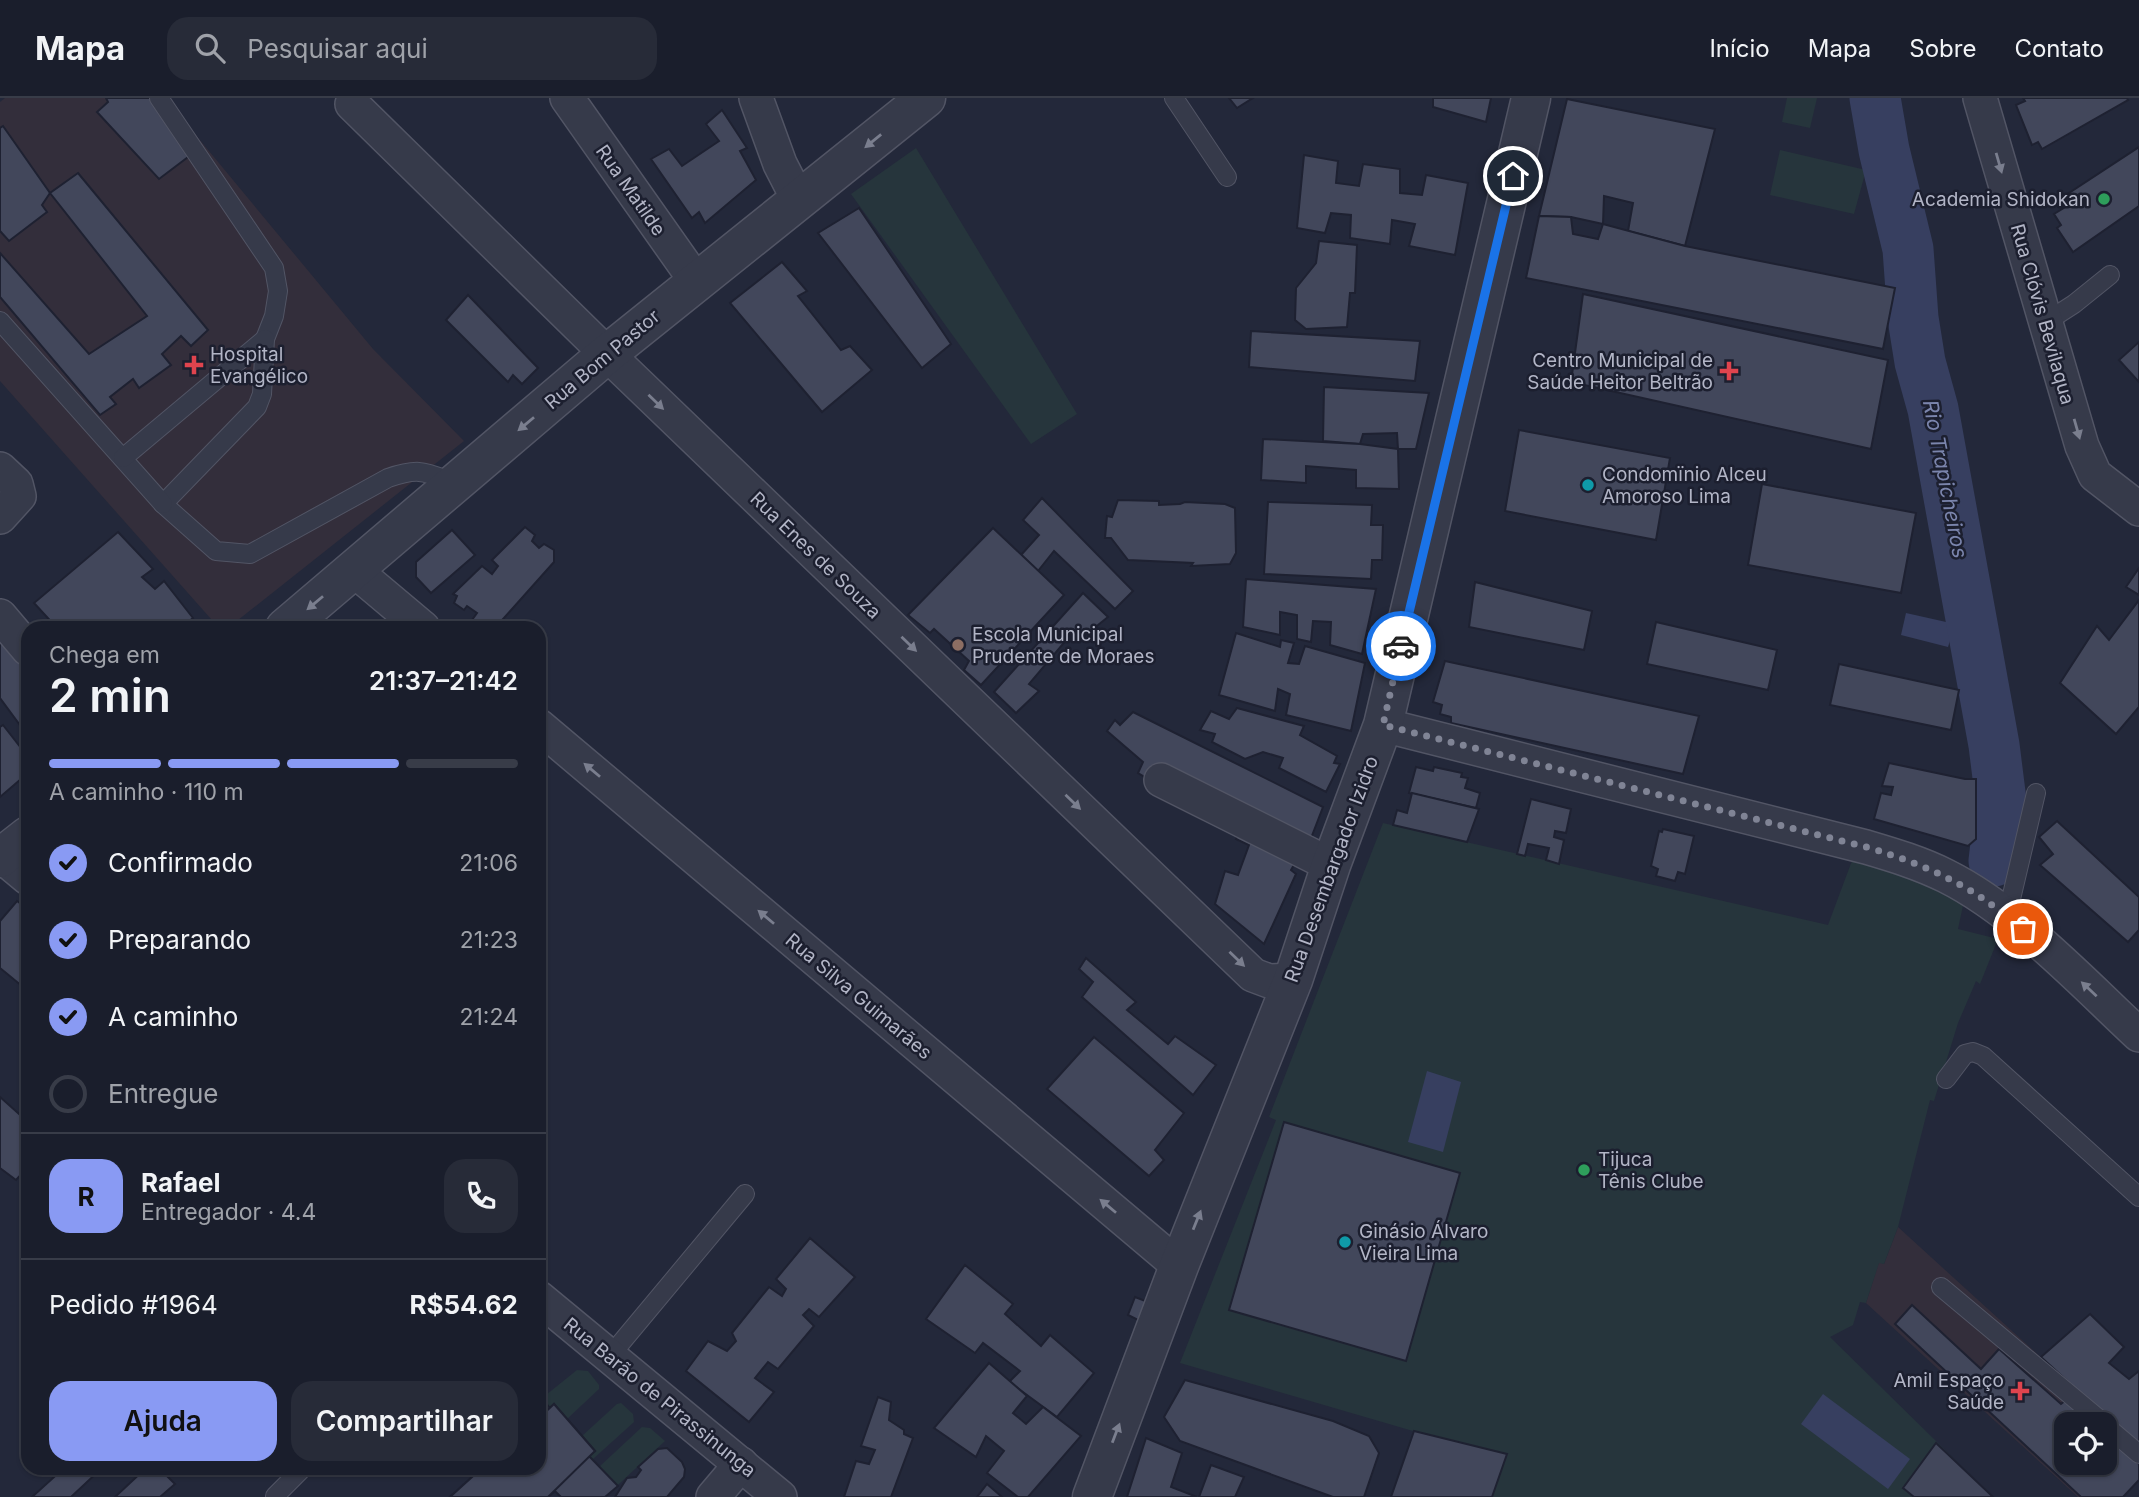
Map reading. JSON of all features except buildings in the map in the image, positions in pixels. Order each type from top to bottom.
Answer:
[{"type":"street","name":"Rua Matilde","points":[[567,98],[696,281]]},
{"type":"street","points":[[755,98],[780,164],[799,201]]},
{"type":"street","name":"Rua Bom Pastor","points":[[293,621],[607,354],[926,98]]},
{"type":"street","name":"Rua Desembargador Izidro","points":[[1092,1497],[1179,1266],[1293,980],[1331,865],[1383,725],[1531,98]]},
{"type":"street","name":"Rua Clóvis Bevilaqua","points":[[1980,98],[2082,446],[2095,475],[2139,509]]},
{"type":"street","name":"Rua Enes de Souza","points":[[368,106],[607,354],[1253,975],[1269,981],[1293,980]]},
{"type":"street","points":[[0,469],[16,484],[19,496],[0,517]]},
{"type":"street","points":[[354,570],[416,621]]},
{"type":"street","points":[[0,616],[21,641]]},
{"type":"street","points":[[1383,725],[1878,850],[1914,862],[1948,877],[1997,908],[2139,1035]]},
{"type":"street","name":"Rua Silva Guimarães","points":[[546,732],[1179,1266]]},
{"type":"street","points":[[1161,780],[1331,865]]},
{"type":"street","name":"Rua Barão de Pirassinunga","points":[[546,1304],[780,1497]]},
{"type":"street","points":[[713,1497],[741,1464]]},
{"type":"lane","points":[[159,98],[274,268],[278,291],[274,316],[265,339],[262,394],[257,407],[163,504]]},
{"type":"lane","points":[[1174,98],[1227,177]]},
{"type":"lane","points":[[2046,322],[2110,275]]},
{"type":"lane","points":[[0,321],[163,504],[216,551],[250,554],[388,478],[400,474],[419,470],[455,484]]},
{"type":"lane","points":[[123,458],[265,339]]},
{"type":"lane","points":[[2007,916],[2036,793]]},
{"type":"lane","points":[[1946,1079],[1965,1055],[1973,1052],[1983,1056],[2139,1197]]},
{"type":"lane","points":[[610,1356],[745,1194]]},
{"type":"lane","points":[[1941,1287],[2090,1412]]},
{"type":"lane","points":[[2117,1435],[2139,1454]]},
{"type":"lane","points":[[275,1496],[296,1475]]},
{"type":"shaded area","name":"Hospital Evangélico","points":[[5,98],[165,98],[373,349],[464,441],[237,621],[213,621],[0,381],[0,102]]},
{"type":"shaded area","points":[[1787,98],[1817,98],[1810,128],[1782,122]]},
{"type":"shaded area","points":[[916,148],[1077,414],[1031,444],[851,194]]},
{"type":"shaded area","points":[[1780,150],[1866,170],[1854,214],[1770,195]]},
{"type":"shaded area","name":"Tijuca Tênis Clube","points":[[1383,823],[1828,925],[1853,858],[1965,896],[1958,929],[1998,939],[1980,984],[1976,981],[1958,1023],[1934,1101],[1930,1100],[1898,1227],[1884,1264],[1879,1263],[1866,1303],[1860,1302],[1853,1325],[1830,1337],[1993,1497],[1391,1497],[1413,1431],[1180,1363],[1276,1120],[1269,1117]]},
{"type":"shaded area","name":"Amil Espaço Saúde","points":[[1898,1227],[2101,1412],[2054,1412],[2054,1475],[2117,1475],[2117,1427],[2137,1445],[2117,1497],[2078,1497],[1866,1303],[1879,1262],[1884,1264]]},
{"type":"shaded area","points":[[577,1370],[588,1371],[599,1385],[599,1389],[567,1419],[554,1405],[550,1408],[546,1404],[546,1395]]},
{"type":"shaded area","points":[[621,1403],[633,1414],[634,1422],[593,1459],[599,1467],[642,1427],[650,1428],[665,1441],[605,1497],[561,1497],[555,1491],[595,1451],[582,1436]]},
{"type":"water","points":[[1906,613],[1955,624],[1948,647],[1901,635]]},
{"type":"water","points":[[1427,1071],[1461,1082],[1443,1152],[1408,1142]]},
{"type":"water","points":[[1823,1394],[1910,1459],[1888,1489],[1801,1424]]},
{"type":"waterway","name":"Rio Trapicheiros","points":[[1875,98],[1884,150],[1908,249],[1913,318],[1920,362],[1933,409],[1994,745],[2001,801],[1994,861]]},
{"type":"way so far","points":[[1401,646],[1383,725],[1866,847],[1914,862],[1948,877],[1981,897],[2023,929]]},
{"type":"place","name":"Academia Shidokan","points":[[2104,199]]},
{"type":"place","name":"Hospital Evangélico","points":[[194,365]]},
{"type":"place","name":"Centro Municipal de Saúde Heitor Beltrão","points":[[1729,371]]},
{"type":"place","name":"Condomïnio Alceu Amoroso Lima","points":[[1588,485]]},
{"type":"place","name":"Escola Municipal Prudente de Moraes","points":[[958,645]]},
{"type":"place","name":"Tijuca Tênis Clube","points":[[1584,1170]]},
{"type":"place","name":"Ginásio Álvaro Vieira Lima","points":[[1345,1242]]},
{"type":"place","name":"Amil Espaço Saúde","points":[[2020,1391]]},
{"type":"route","points":[[1401,646],[1513,176]]}]
